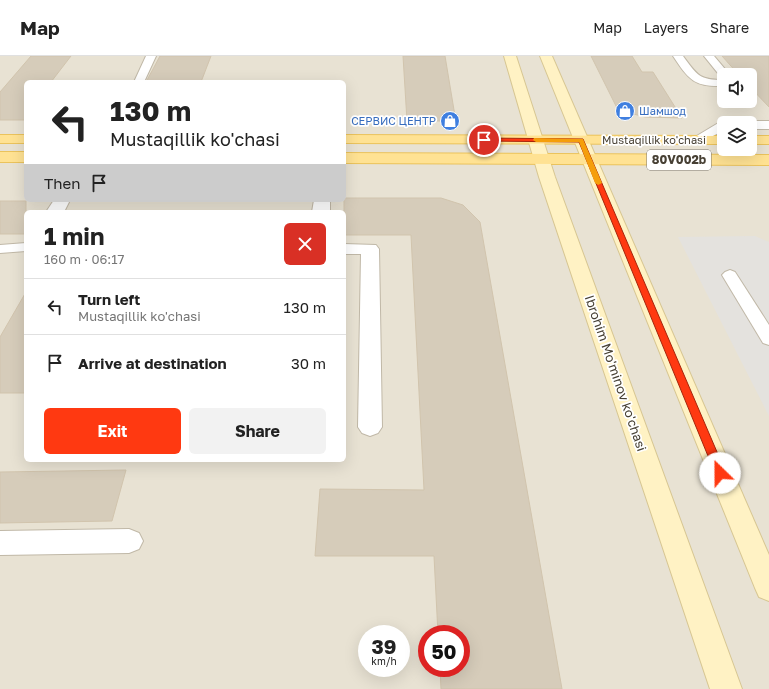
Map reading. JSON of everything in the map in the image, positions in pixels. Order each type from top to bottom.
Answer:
[{"type":"main road","name":"Ibrohim Mo'minov ko'chasi","points":[[510,56],[540,150],[726,689]]},
{"type":"main road","points":[[546,56],[769,588]]},
{"type":"main road","points":[[0,139],[24,139]]},
{"type":"main road","name":"Mustaqillik ko'chasi","points":[[346,139],[540,150],[590,160],[769,160]]},
{"type":"main road","name":"Mustaqillik ko'chasi","points":[[346,158],[540,150],[581,140],[717,140]]},
{"type":"main road","points":[[757,140],[769,140]]},
{"type":"main road","points":[[0,157],[24,157]]},
{"type":"street","points":[[346,249],[370,249],[370,427]]},
{"type":"street","points":[[0,543],[129,541]]},
{"type":"lane","points":[[140,80],[151,56]]},
{"type":"lane","points":[[678,56],[693,78],[699,83],[717,83]]},
{"type":"lane","points":[[709,56],[719,68]]},
{"type":"lane","points":[[757,125],[769,125]]},
{"type":"lane","points":[[696,140],[717,128]]},
{"type":"lane","points":[[0,249],[24,247]]},
{"type":"lane","points":[[730,275],[769,339]]},
{"type":"shaded area","points":[[0,56],[769,56],[769,689],[0,689]]},
{"type":"shaded area","points":[[755,236],[769,242],[769,416],[678,237]]},
{"type":"building","points":[[31,56],[71,56],[53,80],[24,80],[24,120],[0,120],[0,92]]},
{"type":"building","points":[[160,56],[211,56],[202,80],[147,80]]},
{"type":"building","points":[[403,56],[445,56],[455,116],[444,121],[407,121]]},
{"type":"building","points":[[591,56],[632,56],[642,72],[653,72],[682,118],[645,117],[618,110]]},
{"type":"building","points":[[722,56],[769,56],[769,107],[757,94],[757,68],[733,68]]},
{"type":"building","points":[[346,198],[441,198],[463,205],[480,222],[562,689],[441,689],[440,677],[470,677],[470,625],[438,625],[434,556],[315,556],[320,489],[424,490],[411,235],[346,235],[346,210],[344,210],[344,202],[346,202]]},
{"type":"building","points":[[0,201],[26,202],[26,210],[24,210],[24,234],[0,234]]},
{"type":"building","points":[[24,295],[24,393],[0,393],[0,337]]},
{"type":"building","points":[[126,470],[112,521],[0,523],[0,472]]},
{"type":"slow traffic","points":[[536,140],[581,140],[598,183]]},
{"type":"place","name":"Шамшод","points":[[625,111]]},
{"type":"place","name":"СЕРВИС ЦЕНТР","points":[[450,121]]},
{"type":"route","points":[[484,140],[581,140],[720,473]]}]
